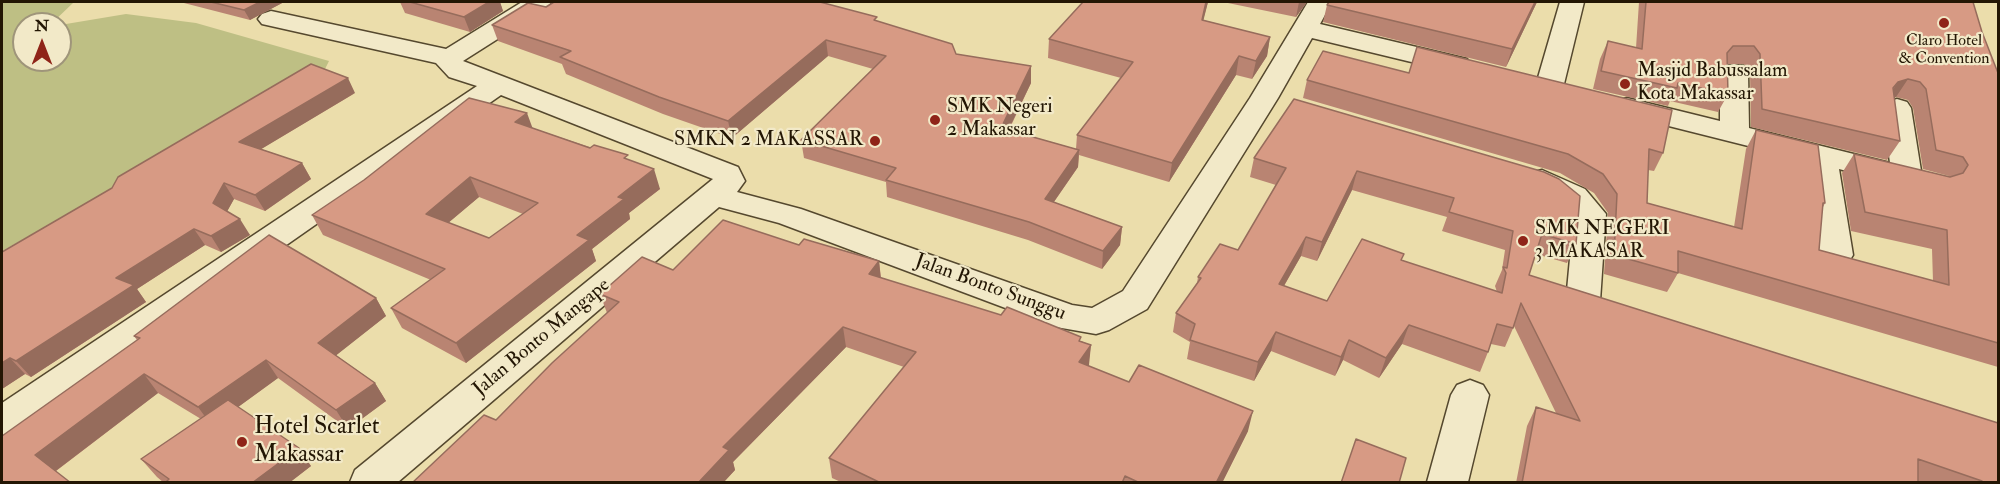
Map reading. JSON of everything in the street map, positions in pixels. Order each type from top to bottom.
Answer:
[{"type":"street","points":[[271,19],[450,58],[539,2]]},
{"type":"street","points":[[1572,2],[1561,91],[1936,184]]},
{"type":"street","points":[[1312,15],[1483,72]]},
{"type":"street","name":"Jalan Bonto Sunggu","points":[[715,196],[790,216],[1069,318],[1096,321],[1135,300],[1264,98],[1312,15]]},
{"type":"street","points":[[450,58],[449,63],[459,71],[498,84],[727,174],[730,181],[715,196]]},
{"type":"street","points":[[1734,72],[1734,133]]},
{"type":"street","points":[[2,423],[498,84]]},
{"type":"street","points":[[1264,98],[1296,108]]},
{"type":"street","points":[[1897,108],[1907,177]]},
{"type":"street","points":[[1822,156],[1836,255]]},
{"type":"street","points":[[1515,172],[1563,189],[1582,202],[1590,214],[1583,301]]},
{"type":"street","name":"Jalan Bonto Mangape","points":[[370,483],[658,240],[715,196]]},
{"type":"street","points":[[1447,483],[1470,395]]},
{"type":"green space","points":[[2,2],[73,3],[64,12],[12,12],[12,72],[72,72],[72,23],[126,14],[196,23],[329,61],[323,73],[2,251]]},
{"type":"building","points":[[211,2],[260,2],[244,10]]},
{"type":"building","points":[[410,2],[489,2],[464,17]]},
{"type":"building","points":[[554,2],[820,2],[877,17],[874,20],[952,44],[956,54],[1031,66],[1001,128],[1079,150],[1045,199],[1122,227],[1103,251],[1029,222],[886,180],[896,168],[801,140],[886,56],[826,40],[728,121],[659,97],[560,57],[571,51],[492,25],[528,3],[546,7]]},
{"type":"building","points":[[1083,2],[1206,2],[1202,20],[1270,37],[1256,61],[1239,56],[1172,163],[1077,135],[1133,62],[1049,39]]},
{"type":"building","points":[[1329,2],[1535,2],[1512,49],[1327,5]]},
{"type":"building","points":[[1646,2],[1973,2],[1998,73],[1998,343],[1678,251],[1678,273],[1614,255],[1617,194],[1603,174],[1568,154],[1307,80],[1323,51],[1409,73],[1417,47],[1672,110],[1663,153],[1649,149],[1647,203],[1742,229],[1756,130],[1818,145],[1825,203],[1823,203],[1819,250],[1949,285],[1947,230],[1865,212],[1854,154],[1950,177],[1963,173],[1968,165],[1963,157],[1936,150],[1926,89],[1920,82],[1908,79],[1898,82],[1893,88],[1900,141],[1762,109],[1760,54],[1754,46],[1733,46],[1727,53],[1728,94],[1678,83],[1677,88],[1601,71],[1608,41],[1642,49]]},
{"type":"building","points":[[311,64],[348,78],[239,142],[302,163],[255,195],[224,183],[213,203],[240,219],[211,236],[194,229],[116,278],[134,285],[16,361],[10,358],[2,363],[2,252],[112,188],[118,177]]},
{"type":"building","points":[[469,98],[527,113],[515,122],[590,148],[594,145],[628,155],[624,158],[654,169],[618,197],[624,199],[577,235],[589,240],[456,343],[391,308],[445,269],[312,215],[364,180]],"holes":[[[470,177],[538,203],[489,238],[426,214]]]},
{"type":"building","points":[[1294,99],[1544,172],[1559,179],[1580,196],[1576,244],[1542,234],[1529,275],[1998,423],[1998,483],[1983,483],[1918,459],[1918,483],[1522,483],[1536,407],[1580,421],[1521,303],[1513,328],[1497,324],[1488,352],[1409,325],[1386,358],[1349,340],[1341,357],[1276,332],[1258,362],[1190,340],[1195,324],[1176,313],[1201,278],[1198,277],[1220,244],[1238,250],[1286,168],[1254,158]],"holes":[[[1357,171],[1454,198],[1449,212],[1513,231],[1507,268],[1503,267],[1506,273],[1502,293],[1401,260],[1404,254],[1362,239],[1327,301],[1279,284],[1306,237],[1322,242]]]},
{"type":"building","points":[[723,220],[799,245],[804,239],[879,261],[869,274],[1001,315],[1007,307],[1081,337],[1079,341],[1091,345],[1079,362],[1129,382],[1139,365],[1253,411],[1216,483],[1140,483],[1125,476],[1122,483],[881,483],[829,458],[916,352],[843,327],[723,447],[729,450],[698,483],[412,483],[484,415],[496,420],[552,363],[619,302],[600,294],[642,257],[673,270]]},
{"type":"building","points":[[269,235],[376,298],[318,343],[375,383],[336,410],[266,360],[198,407],[144,374],[35,455],[71,483],[2,483],[2,436],[140,338],[134,336]]},
{"type":"building","name":"Hotel Scarlet Makassar","points":[[228,400],[299,448],[252,483],[165,483],[169,479],[141,459]]},
{"type":"building","points":[[1356,439],[1406,458],[1399,483],[1341,483]]},
{"type":"place","name":"Claro Hotel & Convention","points":[[1944,23]]},
{"type":"place","name":"Masjid Babussalam Kota Makassar","points":[[1625,84]]},
{"type":"place","name":"SMK Negeri 2 Makassar","points":[[935,120]]},
{"type":"place","name":"SMKN 2 MAKASSAR","points":[[875,141]]},
{"type":"place","name":"SMK NEGERI 3 MAKASAR","points":[[1523,241]]},
{"type":"place","name":"Hotel Scarlet Makassar","points":[[242,442]]}]
